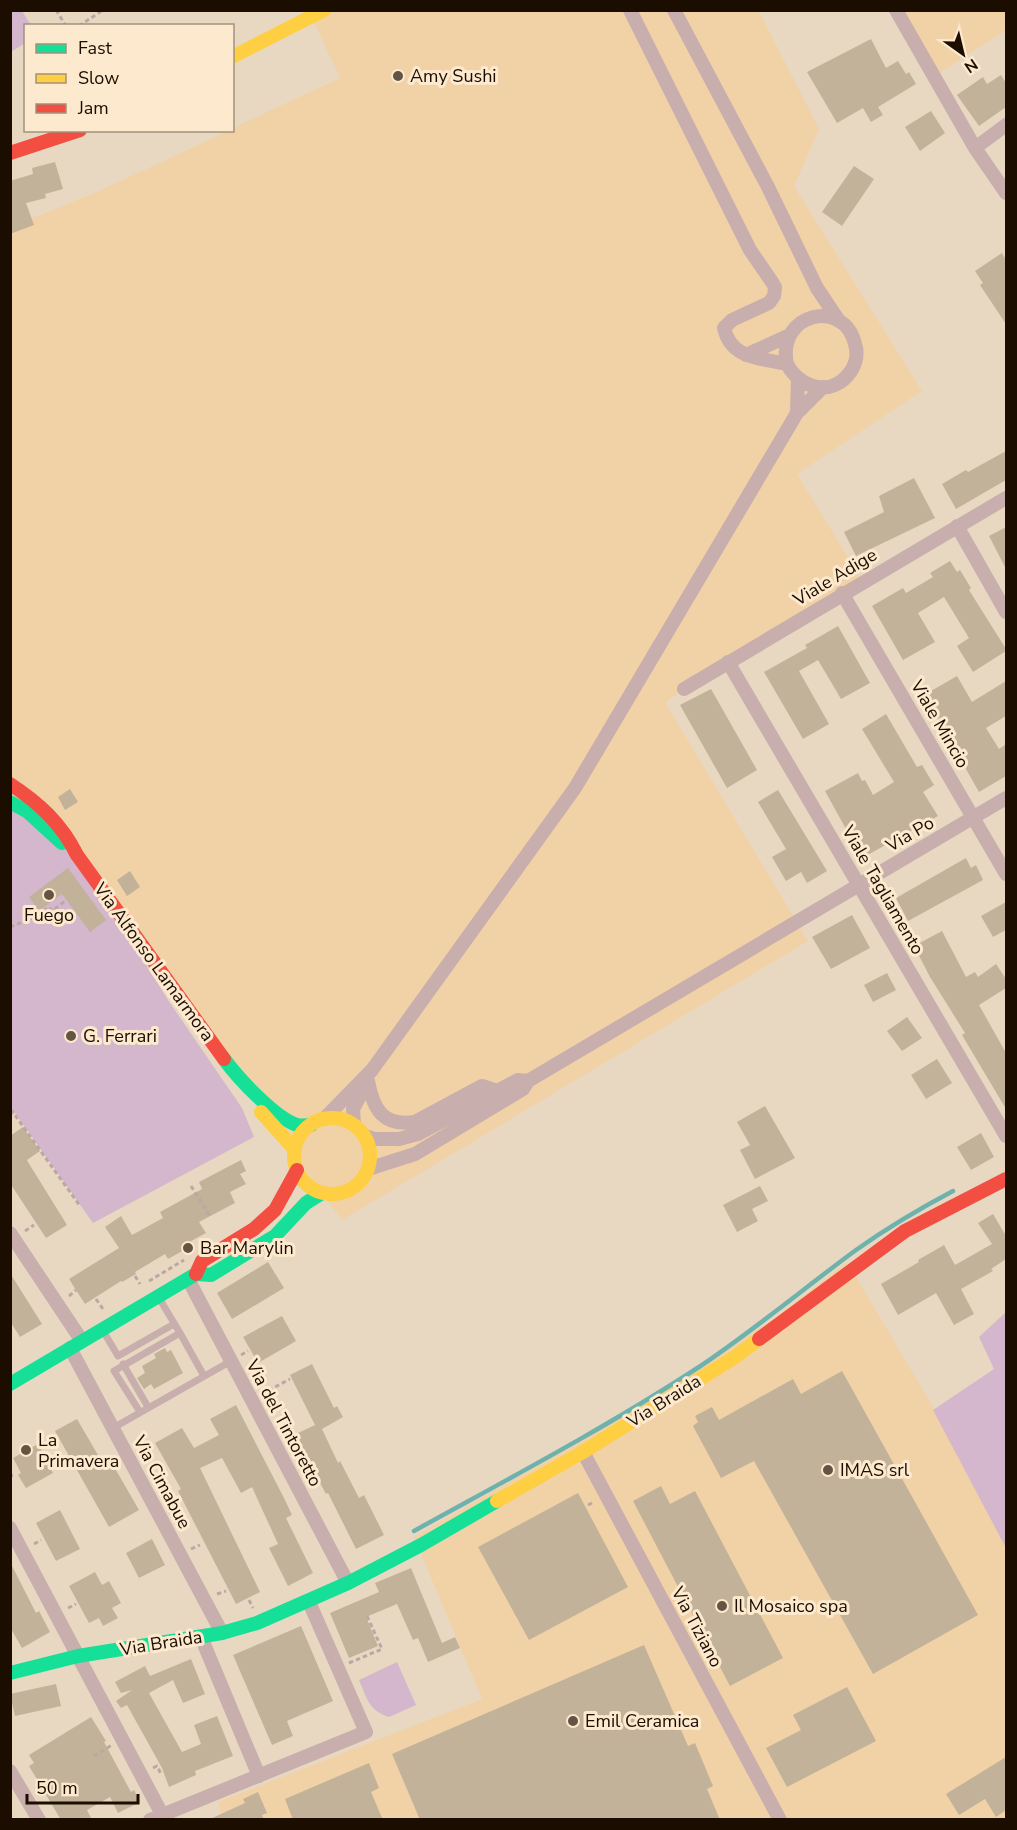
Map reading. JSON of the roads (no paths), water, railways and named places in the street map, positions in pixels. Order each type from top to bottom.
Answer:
[{"type":"street","points":[[234,56],[324,10]]},
{"type":"street","points":[[630,10],[750,250],[775,286],[774,296],[769,303],[732,320],[724,328],[727,341],[736,350],[746,355],[787,364]]},
{"type":"street","points":[[674,10],[768,187],[817,288],[839,321]]},
{"type":"street","points":[[896,10],[975,148],[1004,189]]},
{"type":"street","points":[[975,148],[1006,125]]},
{"type":"street","points":[[10,153],[74,132]]},
{"type":"street","points":[[808,318],[817,288]]},
{"type":"street","points":[[746,355],[788,336],[800,322],[818,316],[829,317],[848,328],[854,337],[856,360],[844,379],[834,385],[814,387],[798,379],[787,364],[785,354],[788,336]]},
{"type":"street","points":[[797,413],[798,379]]},
{"type":"street","points":[[354,1124],[353,1109],[370,1076],[575,788],[797,413],[823,387]]},
{"type":"street","name":"Viale Adige","points":[[684,689],[1006,498]]},
{"type":"street","points":[[957,526],[1006,612]]},
{"type":"street","name":"Viale Mincio","points":[[842,594],[1006,874]]},
{"type":"street","name":"Viale Tagliamento","points":[[728,662],[1006,1136]]},
{"type":"street","name":"Via Alfonso Lamarmora","points":[[10,784],[26,794],[60,823],[69,835],[77,855]]},
{"type":"street","name":"Via Alfonso Lamarmora","points":[[10,789],[26,794]]},
{"type":"street","name":"Via Po","points":[[528,1081],[1006,798]]},
{"type":"street","name":"Via Alfonso Lamarmora","points":[[10,802],[28,812],[77,855],[231,1068]]},
{"type":"street","points":[[231,1068],[283,1118],[299,1126],[318,1122],[334,1118],[354,1124],[365,1136],[370,1158],[368,1170],[363,1179],[354,1187],[333,1194],[322,1193],[307,1184],[297,1170],[295,1150],[303,1131],[318,1122],[370,1076]]},
{"type":"street","points":[[231,1068],[255,1106],[295,1150]]},
{"type":"street","points":[[370,1076],[371,1098],[379,1111],[388,1120],[404,1124],[415,1122],[482,1086],[497,1091]]},
{"type":"street","points":[[365,1136],[374,1139],[399,1139],[418,1134],[518,1080],[528,1081],[524,1089],[415,1154],[368,1170]]},
{"type":"street","points":[[10,1384],[192,1276],[202,1261],[254,1229],[275,1210],[297,1170]]},
{"type":"street","name":"Via Braida","points":[[10,1673],[78,1656],[222,1633],[257,1623],[348,1583],[421,1545],[583,1452],[735,1357],[860,1262],[905,1232],[1006,1179]]},
{"type":"street","points":[[192,1276],[211,1275],[275,1236],[306,1203],[322,1193]]},
{"type":"street","name":"Via Cimabue","points":[[17,1232],[76,1345],[113,1428],[222,1633]]},
{"type":"street","name":"Via del Tintoretto","points":[[192,1276],[231,1361],[348,1583]]},
{"type":"street","name":"Via Tiziano","points":[[583,1452],[780,1820]]},
{"type":"street","points":[[10,1528],[78,1656],[159,1818],[366,1732],[309,1602]]},
{"type":"street","points":[[201,1637],[259,1776]]},
{"type":"street","points":[[10,1772],[39,1820]]},
{"type":"lane","points":[[158,1297],[204,1376]]},
{"type":"lane","points":[[118,1356],[174,1324]]},
{"type":"lane","points":[[102,1329],[148,1407]]},
{"type":"lane","points":[[140,1412],[114,1371],[180,1334]]},
{"type":"lane","points":[[113,1428],[231,1361]]},
{"type":"waterway","points":[[414,1531],[558,1452],[699,1367],[868,1242],[953,1191]]},
{"type":"place","name":"Amy Sushi","points":[[398,76]]},
{"type":"place","name":"Fuego","points":[[49,895]]},
{"type":"place","name":"G. Ferrari","points":[[71,1036]]},
{"type":"place","name":"Bar Marylin","points":[[188,1248]]},
{"type":"place","name":"La Primavera","points":[[26,1450]]},
{"type":"place","name":"IMAS srl","points":[[828,1470]]},
{"type":"place","name":"Il Mosaico spa","points":[[722,1606]]},
{"type":"place","name":"Emil Ceramica","points":[[573,1721]]}]
